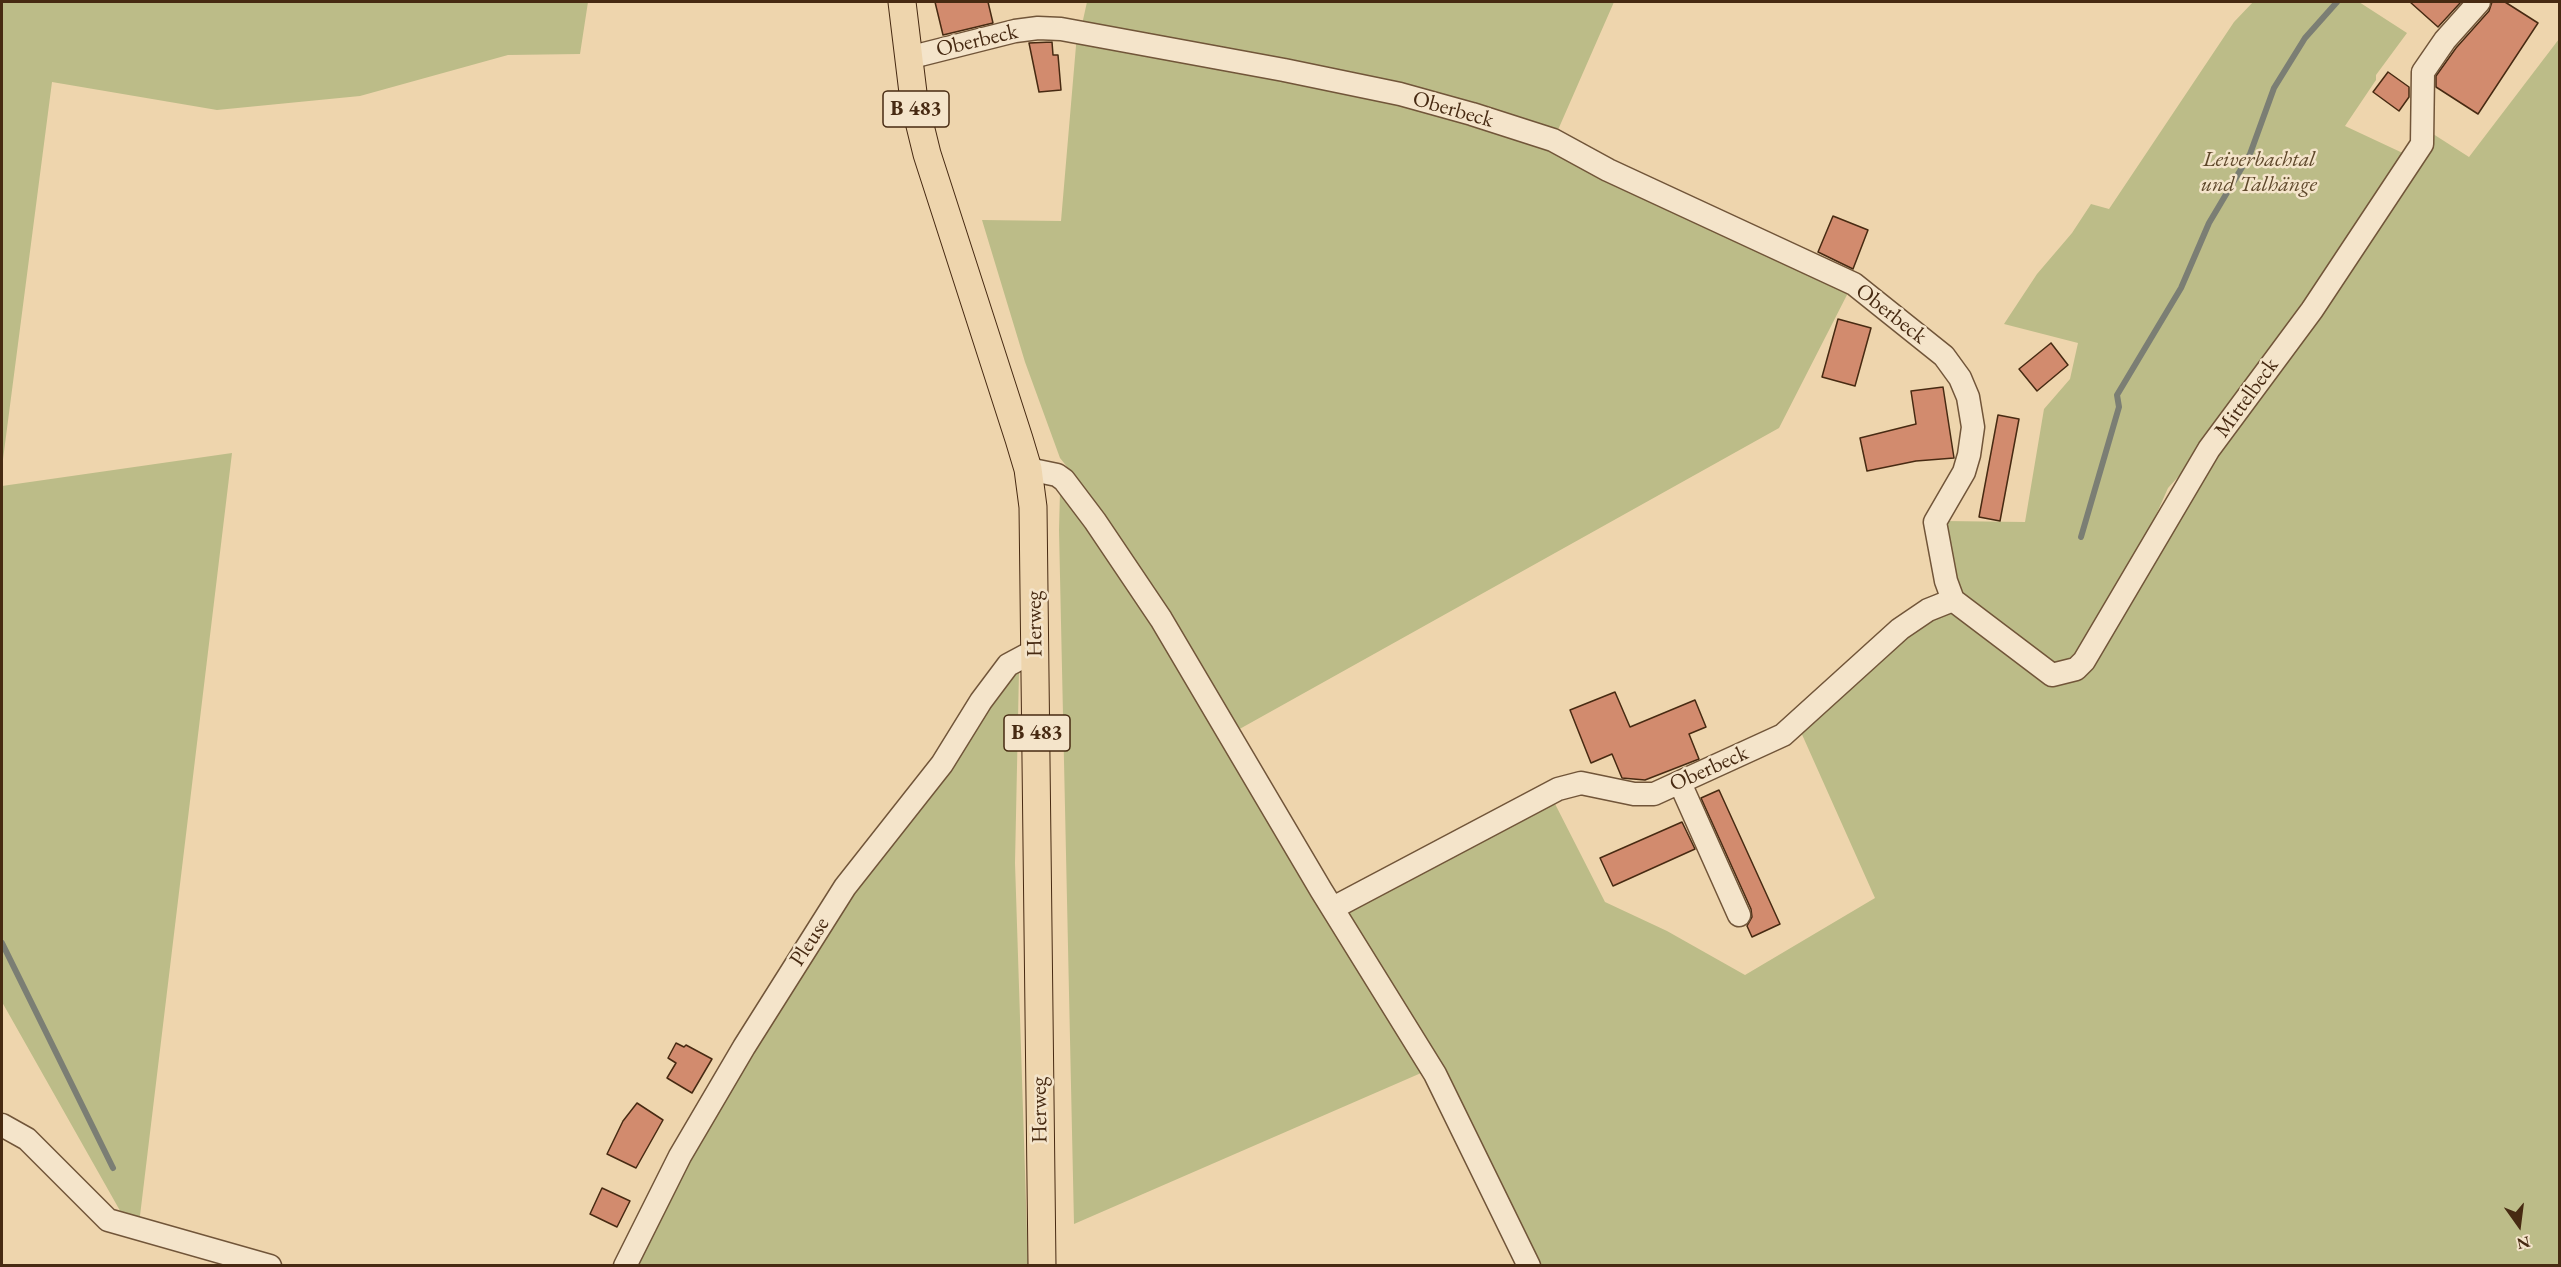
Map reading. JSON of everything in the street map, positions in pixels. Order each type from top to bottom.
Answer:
[{"type":"main road","name":"Herweg","points":[[902,2],[914,101],[927,154],[1028,469],[1033,507],[1042,1266]]},
{"type":"street","name":"Mittelbeck","points":[[1953,600],[2052,675],[2076,669],[2084,661],[2209,449],[2312,310],[2422,144],[2422,72],[2445,40],[2480,2]]},
{"type":"street","name":"Oberbeck","points":[[908,58],[1015,31],[1038,28],[1061,29],[1273,67],[1400,94],[1472,114],[1553,140],[1608,170],[1854,284],[1944,356],[1959,378],[1968,397],[1973,427],[1969,455],[1964,472],[1935,522],[1946,581],[1953,600],[1928,610],[1900,629],[1783,735],[1654,794],[1634,794],[1581,783],[1558,789],[1333,908]]},
{"type":"street","points":[[1028,469],[1057,475],[1064,480],[1125,564],[1173,638],[1333,908],[1435,1074],[1528,1266]]},
{"type":"street","name":"Pleuse","points":[[625,1266],[686,1146],[744,1047],[845,887],[942,764],[981,701],[1008,665],[1036,650]]},
{"type":"street","points":[[1680,783],[1739,915]]},
{"type":"street","points":[[2,1125],[27,1139],[108,1220],[270,1266]]},
{"type":"green space","points":[[2,2],[588,2],[580,54],[508,55],[360,96],[217,110],[52,82],[2,467]]},
{"type":"green space","points":[[1087,2],[1614,2],[1554,139],[1081,29]]},
{"type":"green space","name":"Leiverbachtal und Talhänge","points":[[2253,2],[2359,2],[2407,33],[2376,75],[2376,80],[2345,126],[2407,155],[2190,464],[2168,488],[2129,576],[2059,676],[2071,675],[2211,451],[2430,132],[2469,157],[2559,39],[2559,1265],[1533,1265],[1344,908],[1551,796],[1605,902],[1667,931],[1745,975],[1875,898],[1800,730],[1953,591],[1945,521],[2025,522],[2044,409],[2070,379],[2078,343],[2004,324],[2037,274],[2072,233],[2091,204],[2109,209],[2234,22]]},
{"type":"green space","points":[[1077,34],[1283,72],[1551,144],[1851,287],[1779,428],[1236,731],[1072,473],[1060,458],[1025,362],[982,220],[1061,221]]},
{"type":"green space","points":[[232,453],[139,1224],[123,1216],[2,1002],[2,486]]},
{"type":"green space","points":[[1060,491],[1121,565],[1428,1070],[1074,1224],[1059,530]]},
{"type":"green space","points":[[1019,671],[1015,863],[1028,1265],[628,1266],[805,956],[1010,675]]},
{"type":"building","points":[[935,2],[988,2],[993,23],[943,35]]},
{"type":"building","points":[[2410,2],[2461,2],[2438,27]]},
{"type":"building","points":[[2492,2],[2505,2],[2538,23],[2478,114],[2436,87],[2436,76],[2456,48],[2489,11]]},
{"type":"building","points":[[1052,42],[1053,55],[1058,55],[1061,90],[1039,92],[1029,43]]},
{"type":"building","points":[[2388,72],[2409,87],[2409,97],[2399,111],[2373,92]]},
{"type":"building","points":[[1833,216],[1868,230],[1853,269],[1818,252]]},
{"type":"building","points":[[1838,319],[1871,328],[1855,386],[1822,377]]},
{"type":"building","points":[[2051,343],[2068,365],[2037,391],[2019,369]]},
{"type":"building","points":[[1943,387],[1954,458],[1916,461],[1867,471],[1860,438],[1916,424],[1911,391]]},
{"type":"building","points":[[1998,415],[2019,419],[2000,521],[1979,517]]},
{"type":"building","points":[[1615,692],[1630,727],[1695,700],[1706,727],[1689,734],[1699,759],[1645,780],[1622,778],[1612,754],[1591,763],[1570,710]]},
{"type":"building","points":[[1719,790],[1780,924],[1752,937],[1747,926],[1752,917],[1751,909],[1701,798]]},
{"type":"building","points":[[1682,822],[1695,849],[1613,886],[1600,858]]},
{"type":"building","points":[[676,1043],[684,1047],[686,1045],[712,1059],[692,1093],[667,1078],[676,1063],[668,1058]]},
{"type":"building","points":[[637,1103],[663,1120],[636,1168],[607,1154],[623,1121]]},
{"type":"building","points":[[602,1188],[630,1201],[617,1227],[590,1214]]},
{"type":"waterway","points":[[2081,537],[2119,407],[2117,395],[2181,288],[2209,223],[2250,154],[2274,88],[2305,38],[2337,2]]},
{"type":"waterway","points":[[2,943],[113,1168]]}]
